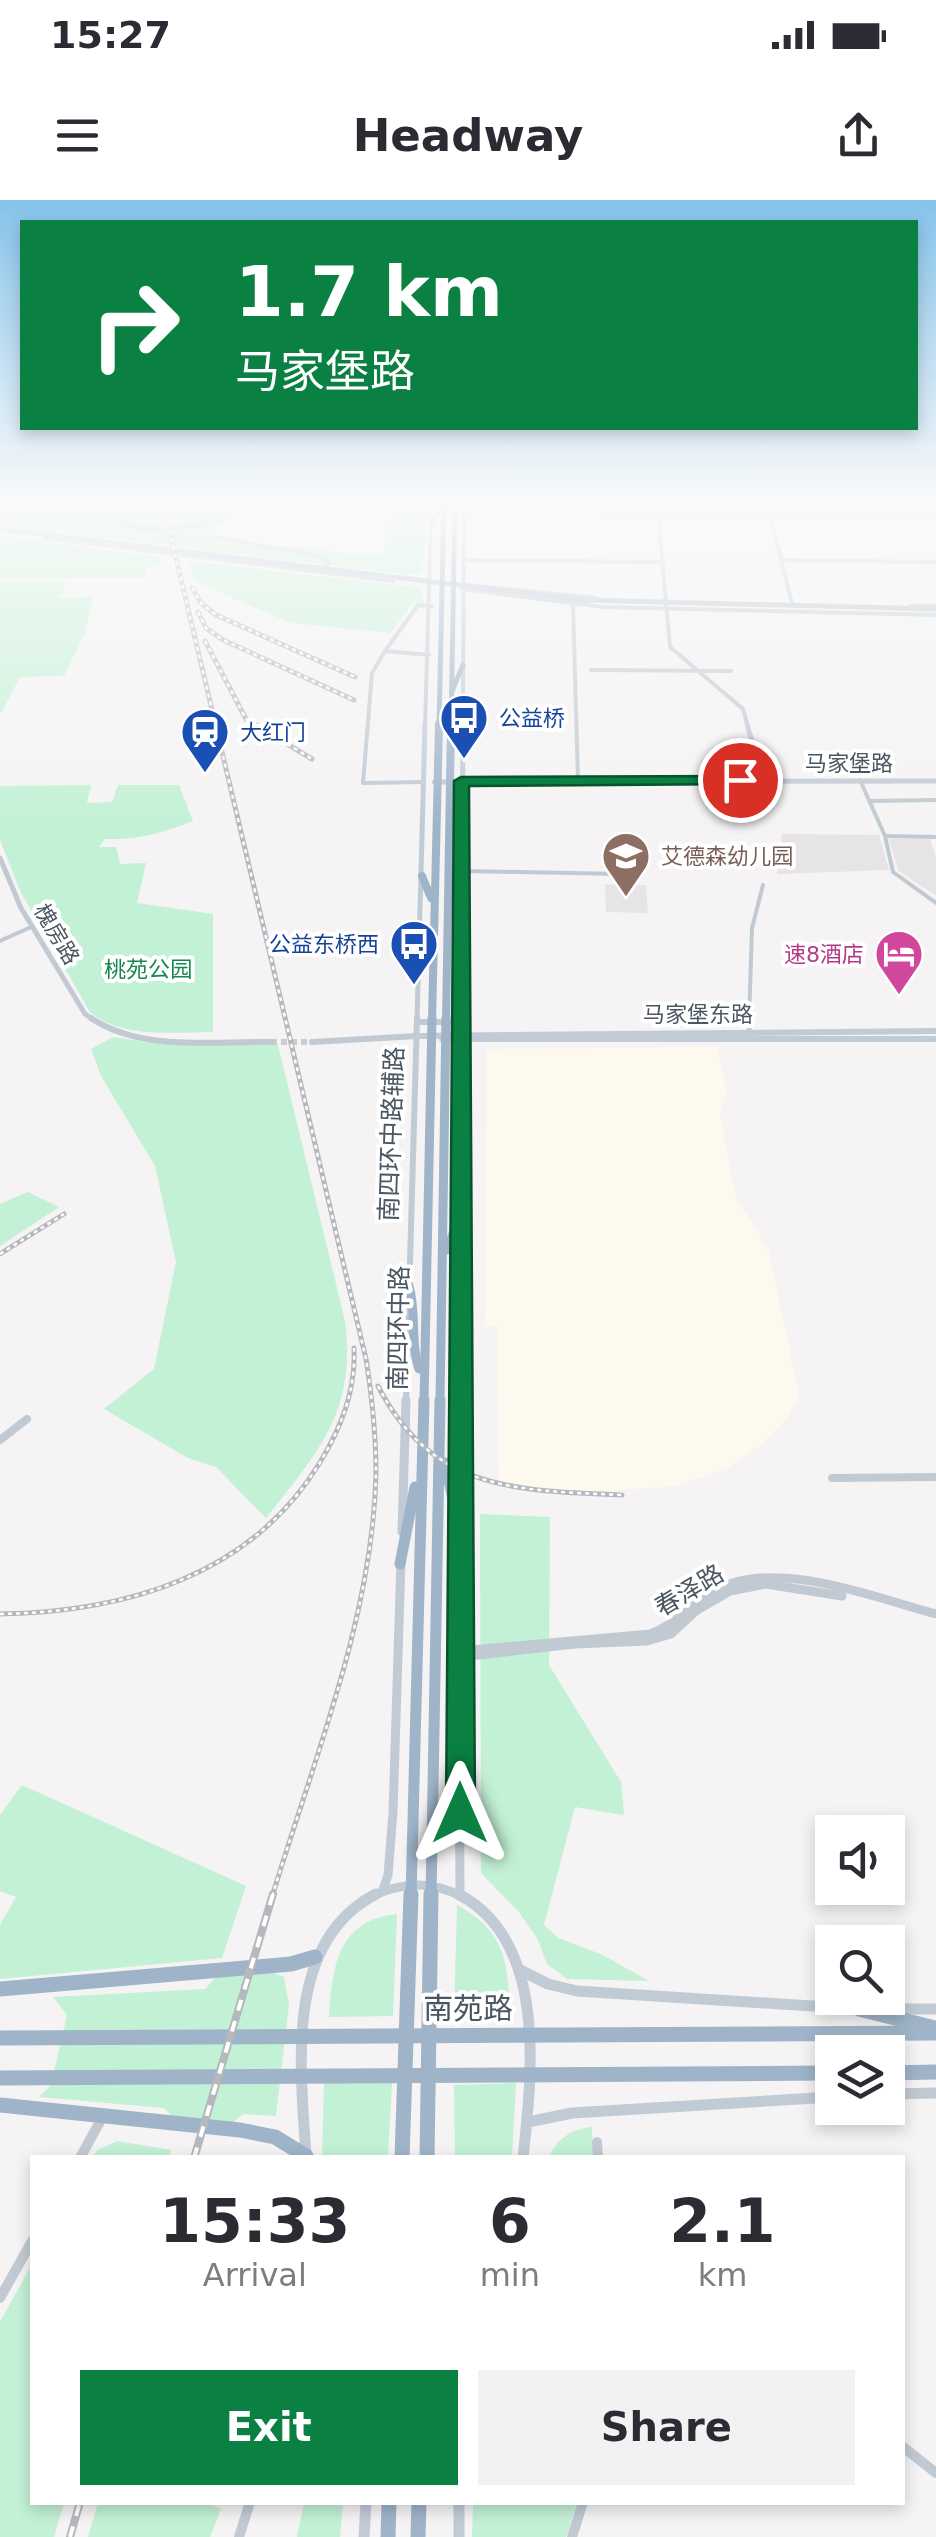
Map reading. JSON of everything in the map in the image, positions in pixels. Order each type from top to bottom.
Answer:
[{"type":"highway","name":"南四环中路","points":[[402,2155],[416,1762],[441,608]]},
{"type":"highway","name":"南四环中路","points":[[428,2155],[437,1762],[451,608]]},
{"type":"highway","points":[[429,655],[439,676]]},
{"type":"highway","points":[[450,697],[462,665]]},
{"type":"highway","points":[[422,876],[434,906]]},
{"type":"highway","points":[[449,892],[462,906]]},
{"type":"highway","points":[[443,1260],[459,1217]]},
{"type":"highway","points":[[408,1286],[416,1310],[415,1356],[422,1380]]},
{"type":"highway","points":[[441,1444],[458,1521]]},
{"type":"highway","points":[[400,1564],[420,1472]]},
{"type":"highway","points":[[0,1989],[291,1964],[315,1957]]},
{"type":"highway","points":[[881,2015],[936,2031]]},
{"type":"highway","name":"南苑路","points":[[0,2038],[936,2031]]},
{"type":"highway","points":[[905,2073],[936,2072]]},
{"type":"highway","points":[[0,2078],[815,2073]]},
{"type":"highway","points":[[0,2105],[240,2130],[275,2136],[303,2155]]},
{"type":"highway","points":[[388,2537],[390,2505]]},
{"type":"highway","points":[[418,2537],[419,2505]]},
{"type":"main road","name":"南四环中路辅路","points":[[383,1890],[394,1812],[432,608]]},
{"type":"main road","points":[[460,1891],[462,608]]},
{"type":"main road","points":[[831,608],[936,610]]},
{"type":"main road","name":"马家堡路","points":[[424,782],[936,781]]},
{"type":"main road","name":"马家堡东路","points":[[417,1036],[936,1035]]},
{"type":"main road","points":[[306,2155],[303,2054],[315,1957],[327,1936],[352,1910],[383,1890],[407,1884],[438,1884],[460,1891],[494,1921],[520,1970],[528,2122],[524,2155]]},
{"type":"main road","points":[[520,1970],[548,1984],[576,1991],[815,2006]]},
{"type":"main road","points":[[528,2122],[572,2112],[815,2098]]},
{"type":"main road","points":[[364,2537],[366,2505]]},
{"type":"main road","points":[[459,2505],[459,2537]]},
{"type":"street","points":[[416,608],[372,673],[363,783],[424,782]]},
{"type":"street","points":[[573,608],[578,780]]},
{"type":"street","points":[[665,608],[670,647],[743,709],[764,780]]},
{"type":"street","points":[[889,608],[936,610]]},
{"type":"street","points":[[385,651],[429,655]]},
{"type":"street","points":[[592,670],[731,670]]},
{"type":"street","points":[[860,780],[885,836],[893,872],[936,903]]},
{"type":"street","points":[[869,800],[936,800]]},
{"type":"street","points":[[885,836],[936,836]]},
{"type":"street","name":"槐房路","points":[[0,858],[31,927],[85,1014],[94,1022],[148,1038],[271,1042]]},
{"type":"street","points":[[462,871],[622,874]]},
{"type":"street","points":[[749,1035],[752,928],[763,885]]},
{"type":"street","points":[[0,942],[31,927]]},
{"type":"street","points":[[418,1022],[460,1022]]},
{"type":"street","points":[[312,1042],[417,1036]]},
{"type":"street","points":[[0,1440],[27,1419]]},
{"type":"street","points":[[832,1478],[936,1477]]},
{"type":"street","name":"春泽路","points":[[460,1654],[647,1641],[671,1634],[697,1610],[730,1591],[766,1584],[819,1590],[936,1616]]},
{"type":"street","points":[[905,2010],[936,2010]]},
{"type":"street","points":[[905,2094],[936,2093]]},
{"type":"street","points":[[82,2155],[103,2117]]},
{"type":"street","points":[[598,2142],[598,2155]]},
{"type":"street","points":[[0,2298],[30,2245]]},
{"type":"street","points":[[905,2448],[936,2473]]},
{"type":"street","points":[[238,2537],[249,2505]]},
{"type":"street","points":[[572,2537],[581,2505]]},
{"type":"shaded area","points":[[782,834],[879,835],[889,870],[777,874]]},
{"type":"shaded area","points":[[889,839],[930,839],[936,858],[936,896],[898,870]]},
{"type":"shaded area","name":"艾德森幼儿园","points":[[605,884],[646,885],[648,913],[606,912]]},
{"type":"shaded area","points":[[717,1047],[727,1094],[720,1112],[734,1193],[769,1251],[799,1396],[785,1421],[760,1445],[728,1468],[677,1486],[585,1493],[537,1490],[499,1480],[497,1326],[485,1326],[487,1049]]},
{"type":"green space","points":[[0,608],[91,608],[85,633],[64,676],[20,677],[0,715]]},
{"type":"green space","points":[[256,608],[408,608],[391,633],[291,623]]},
{"type":"green space","name":"桃苑公园","points":[[91,785],[87,803],[112,802],[118,785],[179,785],[193,821],[150,835],[105,839],[99,847],[116,847],[120,864],[146,863],[137,903],[213,914],[213,1032],[133,1030],[103,1021],[90,1012],[21,893],[0,840],[0,786]]},
{"type":"green space","points":[[113,1037],[146,1042],[278,1045],[345,1321],[347,1353],[345,1380],[330,1428],[266,1518],[216,1467],[188,1458],[104,1409],[154,1369],[176,1262],[155,1166],[101,1076],[91,1049]]},
{"type":"green space","points":[[28,1192],[59,1207],[0,1246],[0,1204]]},
{"type":"green space","points":[[480,1514],[550,1517],[549,1665],[621,1782],[624,1815],[575,1807],[544,1925],[558,1938],[603,1955],[649,1981],[567,1979],[547,1964],[537,1938],[518,1911],[481,1873]]},
{"type":"green space","points":[[22,1785],[246,1886],[222,1958],[0,1979],[0,1925],[16,1897],[0,1891],[0,1815]]},
{"type":"green space","points":[[457,1905],[486,1926],[495,1938],[508,1980],[510,2016],[454,2016]]},
{"type":"green space","points":[[397,1914],[393,2016],[329,2017],[336,1964],[350,1936],[362,1925]]},
{"type":"green space","points":[[272,1972],[284,1977],[289,2005],[276,2116],[243,2114],[230,2125],[176,2121],[164,2108],[39,2097],[51,2085],[67,2015],[53,1997],[205,1989],[219,1974]]},
{"type":"green space","points":[[324,2081],[392,2083],[388,2155],[322,2155]]},
{"type":"green space","points":[[516,2083],[512,2155],[455,2155],[454,2085]]},
{"type":"green space","points":[[592,2127],[593,2155],[550,2155],[566,2136]]},
{"type":"green space","points":[[117,2141],[171,2150],[170,2155],[94,2155]]},
{"type":"green space","points":[[30,2268],[30,2505],[63,2505],[54,2537],[0,2537],[0,2322]]},
{"type":"green space","points":[[97,2505],[213,2505],[221,2509],[210,2537],[88,2537]]},
{"type":"green space","points":[[303,2505],[343,2505],[340,2537],[297,2537]]},
{"type":"green space","points":[[473,2505],[576,2505],[566,2537],[472,2537]]},
{"type":"tunnel","points":[[271,1042],[312,1042]]},
{"type":"railway","points":[[188,608],[366,1359],[374,1430],[372,1527],[353,1635],[272,1897]]},
{"type":"railway","points":[[207,608],[355,677]]},
{"type":"railway","points":[[198,612],[206,628],[223,640],[354,700]]},
{"type":"railway","points":[[205,641],[246,719],[312,759]]},
{"type":"railway","points":[[0,1254],[64,1214]]},
{"type":"railway","points":[[0,1614],[47,1612],[138,1595],[221,1560],[258,1534],[291,1503],[334,1437],[350,1394],[354,1348]]},
{"type":"railway","points":[[378,1386],[400,1421],[424,1447],[451,1466],[512,1486],[622,1495]]},
{"type":"railway","points":[[195,2155],[273,1894]]},
{"type":"railway","points":[[70,2537],[79,2505]]},
{"type":"place","name":"公益桥","points":[[464,760]]},
{"type":"place","name":"大红门","points":[[205,774]]},
{"type":"place","name":"艾德森幼儿园","points":[[626,898]]},
{"type":"place","name":"公益东桥西","points":[[414,986]]},
{"type":"place","name":"速8酒店","points":[[899,996]]},
{"type":"route","points":[[460,1813],[461,781],[740,780]]}]
